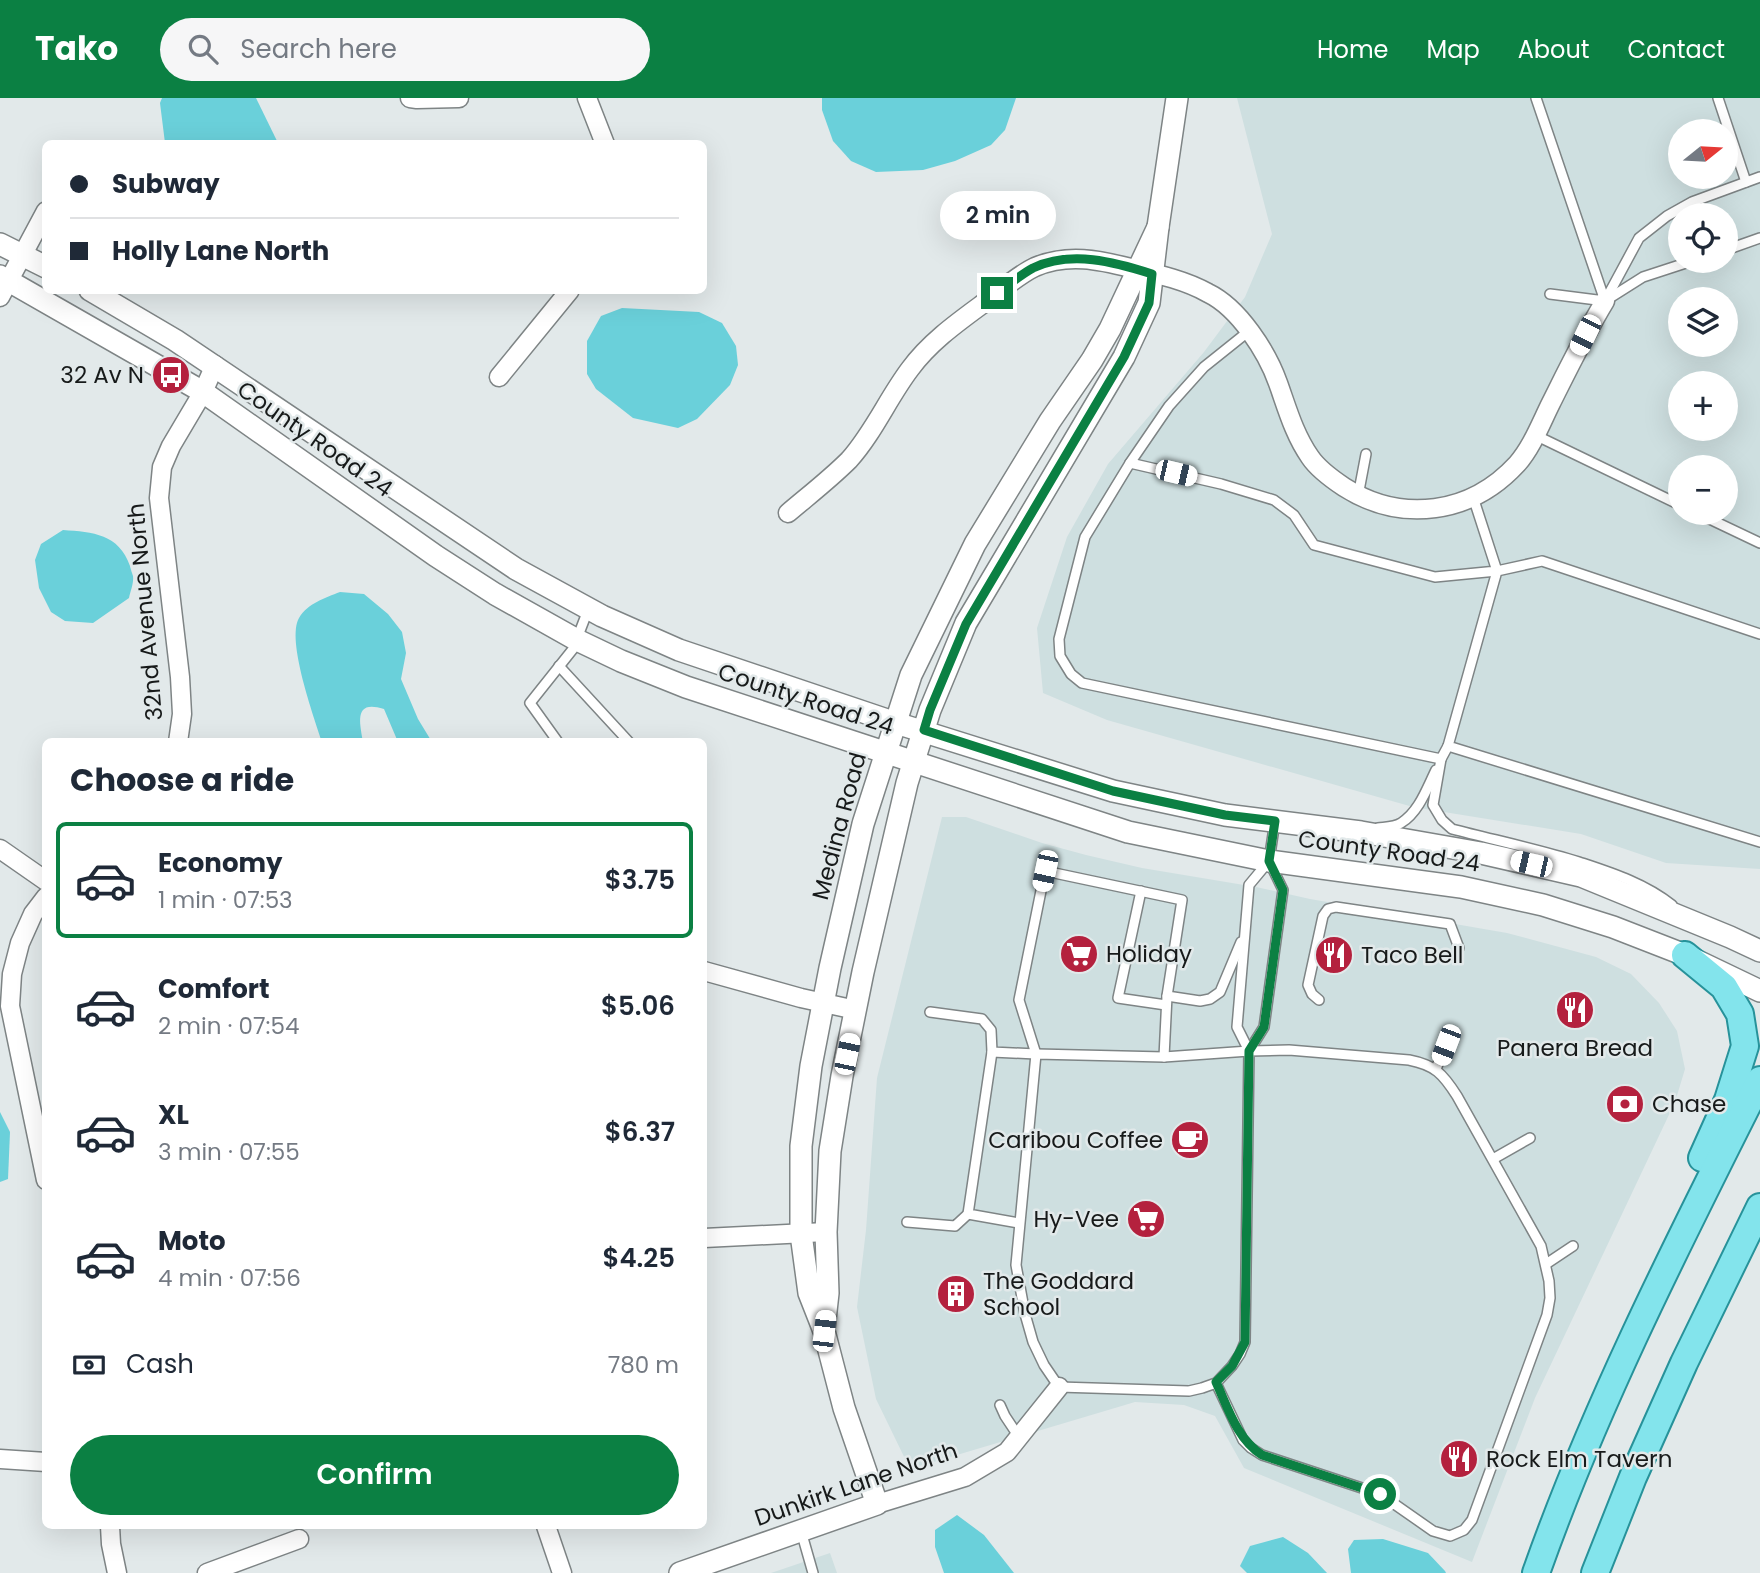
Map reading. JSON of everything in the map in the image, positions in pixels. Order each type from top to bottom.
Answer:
[{"type":"main road","points":[[1657,1285],[1682,1206],[1728,1100],[1745,1046],[1740,1014],[1724,986],[1685,955]]},
{"type":"main road","points":[[1536,1573],[1557,1514],[1657,1285],[1760,1080]]},
{"type":"main road","points":[[1595,1573],[1633,1477],[1684,1363],[1760,1207]]},
{"type":"street","points":[[410,98],[459,98]]},
{"type":"street","points":[[587,98],[603,140]]},
{"type":"street","name":"Medina Road","points":[[877,1504],[844,1408],[824,1331],[809,1293],[801,1234],[801,1146],[811,1066],[823,1003],[863,824],[911,675],[975,544],[1145,272],[1158,227],[1177,98]]},
{"type":"street","points":[[3,284],[42,218]]},
{"type":"street","points":[[0,244],[42,265]]},
{"type":"street","points":[[788,513],[849,460],[874,428],[910,369],[933,343],[1016,279],[1035,267],[1061,259],[1086,258],[1174,279],[1211,294],[1250,331],[1265,354],[1296,434],[1311,459],[1333,480],[1358,496],[1385,506],[1415,510],[1445,506],[1473,497],[1499,482],[1519,461],[1605,301]]},
{"type":"street","name":"Medina Road","points":[[824,1331],[828,1293],[826,1232],[830,1151],[842,1076],[907,783],[930,710],[966,624],[1124,357],[1149,303],[1145,272]]},
{"type":"street","name":"County Road 24","points":[[3,284],[203,392],[436,556],[495,594],[577,640],[621,661],[686,687],[1128,832],[1269,861],[1461,887],[1543,905],[1614,926],[1760,990]]},
{"type":"street","name":"County Road 24","points":[[96,294],[215,365],[516,569],[589,609],[680,650],[896,723],[1113,791],[1225,815],[1361,832],[1481,853],[1581,876],[1760,951]]},
{"type":"street","points":[[499,377],[567,294]]},
{"type":"street","name":"32nd Avenue North","points":[[179,738],[182,715],[180,677],[159,498],[162,467],[215,365]]},
{"type":"street","points":[[0,849],[42,878]]},
{"type":"street","points":[[42,902],[19,943],[12,974],[10,1006],[42,1161]]},
{"type":"street","points":[[707,972],[856,1010]]},
{"type":"street","points":[[707,1238],[826,1232]]},
{"type":"street","name":"Dunkirk Lane North","points":[[680,1573],[877,1504],[965,1477],[1007,1452],[1059,1387]]},
{"type":"street","points":[[0,1459],[42,1462]]},
{"type":"street","points":[[110,1529],[117,1573]]},
{"type":"street","points":[[547,1529],[562,1573]]},
{"type":"street","points":[[207,1573],[299,1539]]},
{"type":"lane","points":[[1536,98],[1605,301]]},
{"type":"lane","points":[[1718,98],[1746,182]]},
{"type":"lane","points":[[1605,301],[1639,238],[1667,215],[1692,202],[1760,177]]},
{"type":"lane","points":[[1738,246],[1760,238]]},
{"type":"lane","points":[[1550,294],[1605,301],[1643,277],[1668,269]]},
{"type":"lane","points":[[1250,331],[1204,367],[1169,406],[1085,537],[1059,639],[1060,656],[1071,674],[1082,683],[1441,760]]},
{"type":"lane","points":[[1535,435],[1668,499]]},
{"type":"lane","points":[[1358,496],[1366,454]]},
{"type":"lane","points":[[1130,463],[1221,484],[1274,500],[1294,515],[1314,545],[1435,577],[1497,571],[1542,561],[1760,634]]},
{"type":"lane","points":[[1361,832],[1399,824],[1409,816],[1419,803],[1448,746],[1497,571],[1473,497]]},
{"type":"lane","points":[[1722,525],[1760,543]]},
{"type":"lane","points":[[555,738],[530,703],[573,649],[589,609]]},
{"type":"lane","points":[[559,666],[625,738]]},
{"type":"lane","points":[[1448,746],[1760,842]]},
{"type":"lane","points":[[1441,760],[1433,805],[1442,820],[1452,829],[1548,853],[1613,873],[1657,893],[1696,923]]},
{"type":"lane","points":[[1164,1057],[1166,1000],[1182,900],[1045,871],[1019,1000],[1036,1054],[1016,1265],[1033,1342],[1059,1387],[1189,1391],[1216,1382],[1232,1366],[1245,1342],[1249,1051],[1237,1027],[1249,885],[1269,861],[1275,821]]},
{"type":"lane","points":[[1249,1051],[1264,1027],[1283,890],[1269,861]]},
{"type":"lane","points":[[1141,891],[1118,998],[1200,1001],[1210,999],[1220,992],[1245,934]]},
{"type":"lane","points":[[1319,1000],[1311,995],[1308,985],[1323,916],[1328,909],[1336,907],[1450,924],[1460,948]]},
{"type":"lane","points":[[907,1222],[955,1226],[968,1214],[992,1052],[991,1030],[982,1019],[930,1012]]},
{"type":"lane","points":[[1436,1069],[1446,1045]]},
{"type":"lane","points":[[992,1052],[1164,1057],[1289,1050],[1422,1063],[1436,1069],[1453,1090],[1541,1246],[1550,1298],[1547,1315],[1472,1520],[1464,1530],[1450,1536],[1433,1531],[1380,1494],[1262,1455],[1243,1440],[1216,1382]]},
{"type":"lane","points":[[1493,1159],[1530,1138]]},
{"type":"lane","points":[[968,1214],[1019,1223]]},
{"type":"lane","points":[[1546,1264],[1573,1246]]},
{"type":"lane","points":[[1000,1405],[1004,1416],[1019,1437]]},
{"type":"lane","points":[[801,1531],[813,1573]]},
{"type":"shaded area","points":[[1237,98],[1760,98],[1760,869],[1666,863],[1581,834],[1413,807],[1107,720],[1043,693],[1037,628],[1067,537],[1108,464],[1204,352],[1245,297],[1272,234]]},
{"type":"shaded area","points":[[942,817],[966,817],[1042,843],[1142,868],[1507,933],[1596,957],[1631,974],[1659,1003],[1677,1031],[1685,1069],[1675,1102],[1535,1398],[1472,1562],[1244,1468],[1215,1416],[1184,1405],[1135,1402],[910,1469],[876,1399],[857,1307],[866,1230],[877,1078]]},
{"type":"shaded area","points":[[830,1553],[837,1573],[771,1573]]},
{"type":"water","points":[[162,98],[256,98],[277,140],[165,140],[160,103]]},
{"type":"water","points":[[822,98],[1016,98],[1005,130],[991,145],[955,161],[923,170],[876,172],[851,161],[833,141],[822,110]]},
{"type":"water","points":[[622,308],[699,312],[722,323],[736,346],[738,365],[730,385],[697,419],[678,428],[633,418],[596,389],[587,374],[587,341],[601,316]]},
{"type":"water","points":[[63,530],[94,534],[112,541],[125,555],[130,566],[133,579],[129,598],[93,623],[65,621],[51,612],[39,588],[35,560],[41,544]]},
{"type":"water","points":[[340,592],[364,594],[388,614],[402,632],[406,653],[401,679],[418,719],[430,738],[396,738],[384,709],[367,707],[363,710],[360,721],[362,738],[321,738],[298,660],[296,643],[299,618],[307,608]]},
{"type":"water","points":[[0,1112],[10,1132],[8,1179],[0,1182]]},
{"type":"water","points":[[957,1515],[984,1535],[1014,1573],[944,1573],[935,1547],[935,1530]]},
{"type":"water","points":[[1283,1537],[1308,1553],[1327,1573],[1247,1573],[1240,1566],[1250,1546]]},
{"type":"water","points":[[1383,1539],[1428,1553],[1446,1573],[1351,1573],[1348,1549],[1354,1540]]},
{"type":"place","name":"32 Av N","points":[[171,375]]},
{"type":"place","name":"Holiday","points":[[1079,954]]},
{"type":"place","name":"Taco Bell","points":[[1334,955]]},
{"type":"place","name":"Panera Bread","points":[[1575,1010]]},
{"type":"place","name":"Chase","points":[[1625,1104]]},
{"type":"place","name":"Caribou Coffee","points":[[1190,1140]]},
{"type":"place","name":"Hy-Vee","points":[[1146,1219]]},
{"type":"place","name":"The Goddard School","points":[[956,1294]]},
{"type":"place","name":"Rock Elm Tavern","points":[[1459,1459]]},
{"type":"route","points":[[997,293],[1035,267],[1061,259],[1086,258],[1152,274],[1149,303],[1124,357],[966,624],[924,730],[1113,791],[1225,815],[1275,821],[1269,861],[1283,890],[1264,1027],[1249,1051],[1245,1342],[1232,1366],[1216,1382],[1243,1440],[1251,1448],[1262,1455],[1380,1494]]}]
